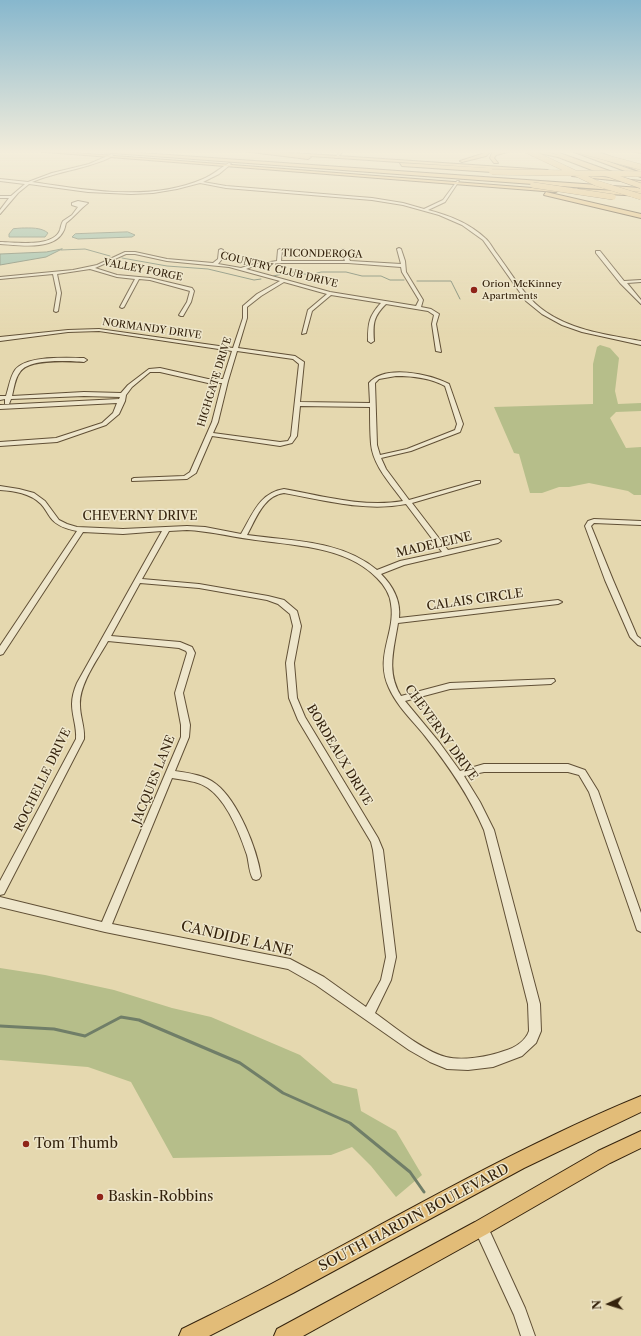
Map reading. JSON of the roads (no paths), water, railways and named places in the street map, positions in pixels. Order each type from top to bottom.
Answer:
[{"type":"main road","name":"SOUTH HARDIN BOULEVARD","points":[[192,1335],[282,1289],[470,1187],[589,1126],[641,1104]]},
{"type":"main road","points":[[284,1336],[481,1228],[604,1157],[641,1139]]},
{"type":"street","points":[[0,243],[49,242],[60,233],[64,222],[73,216],[75,212]]},
{"type":"street","points":[[434,212],[456,221],[480,236],[528,300],[549,316],[588,332],[641,343]]},
{"type":"street","points":[[399,249],[404,266],[404,272],[419,295],[420,300],[418,308]]},
{"type":"street","points":[[215,264],[220,259],[221,250]]},
{"type":"street","points":[[279,262],[280,250]]},
{"type":"street","points":[[343,250],[348,262]]},
{"type":"street","points":[[598,252],[641,304]]},
{"type":"street","name":"COUNTRY CLUB DRIVE","points":[[0,278],[91,268],[125,253],[135,253],[167,260],[215,264],[242,269],[330,293],[342,293],[384,303],[429,310],[437,314],[434,324],[439,351]]},
{"type":"street","name":"TICONDEROGA","points":[[242,269],[250,266],[279,262],[348,262],[404,266]]},
{"type":"street","name":"VALLEY FORGE","points":[[91,268],[108,274],[158,281],[191,289],[192,291],[189,302],[181,316]]},
{"type":"street","points":[[55,273],[60,293],[56,311]]},
{"type":"street","points":[[122,307],[138,278]]},
{"type":"street","name":"HIGHGATE DRIVE","points":[[134,480],[190,476],[193,473],[210,434],[219,408],[225,381],[245,318],[245,307],[253,298],[268,288],[285,280]]},
{"type":"street","points":[[622,282],[641,281]]},
{"type":"street","points":[[304,333],[310,310],[330,293]]},
{"type":"street","points":[[371,341],[370,321],[373,314],[384,303]]},
{"type":"street","name":"NORMANDY DRIVE","points":[[0,339],[99,330],[235,349],[300,361],[302,363],[297,404]]},
{"type":"street","points":[[3,407],[9,398],[16,372],[24,365],[38,362],[84,360]]},
{"type":"street","points":[[0,444],[50,441],[88,430],[114,417],[122,398],[135,381],[146,372],[153,370],[208,380],[225,381]]},
{"type":"street","points":[[377,457],[409,450],[450,435],[458,430],[460,424],[449,389],[445,383],[437,380],[399,374],[379,376],[372,383],[372,405],[374,445],[377,457],[407,502],[446,553]]},
{"type":"street","points":[[0,398],[84,394],[122,398]]},
{"type":"street","points":[[3,407],[122,398]]},
{"type":"street","points":[[210,434],[280,444],[287,443],[294,436],[297,404],[372,405]]},
{"type":"street","points":[[243,536],[266,498],[273,492],[284,491],[378,505],[407,502],[478,482]]},
{"type":"street","name":"CHEVERNY DRIVE","points":[[0,488],[14,489],[30,494],[46,506],[57,521],[81,530],[166,530],[193,528],[337,552],[355,559],[376,573],[393,595],[395,621],[387,663],[392,686],[400,699],[458,775],[485,818],[493,842],[534,1004],[535,1026],[532,1040]]},
{"type":"street","points":[[640,643],[634,637],[625,613],[609,580],[588,528],[588,523],[600,521],[641,523]]},
{"type":"street","points":[[0,651],[81,530]]},
{"type":"street","name":"ROCHELLE DRIVE","points":[[0,891],[80,739],[82,730],[76,708],[77,692],[166,530]]},
{"type":"street","name":"MADELEINE","points":[[376,573],[402,563],[498,541]]},
{"type":"street","name":"BORDEAUX DRIVE","points":[[139,581],[176,583],[268,598],[285,604],[294,613],[297,626],[290,663],[293,698],[311,734],[369,829],[378,850],[391,957],[387,980],[368,1015]]},
{"type":"street","name":"CALAIS CIRCLE","points":[[395,621],[558,602]]},
{"type":"street","name":"JACQUES LANE","points":[[105,926],[170,774],[187,727],[179,691],[190,658],[189,649],[180,645],[106,638]]},
{"type":"street","points":[[400,699],[450,686],[551,681]]},
{"type":"street","points":[[458,775],[484,768],[568,768],[582,772],[593,791],[641,927]]},
{"type":"street","points":[[170,774],[204,782],[219,793],[247,842],[254,860],[256,876]]},
{"type":"street","name":"CANDIDE LANE","points":[[0,902],[105,926],[290,964],[320,981],[413,1046],[434,1058],[447,1063],[468,1064],[506,1058],[526,1046],[532,1040]]},
{"type":"street","points":[[481,1228],[517,1306],[528,1336]]},
{"type":"waterway","points":[[61,250],[85,249],[110,256]]},
{"type":"waterway","points":[[122,258],[167,266],[208,269],[254,280],[261,279]]},
{"type":"waterway","points":[[273,276],[293,272],[310,275],[321,272],[346,272],[362,276],[381,276],[390,280],[404,280]]},
{"type":"waterway","points":[[417,281],[451,281],[460,299]]},
{"type":"waterway","points":[[0,1026],[54,1029],[85,1036],[121,1017],[139,1020],[240,1063],[283,1093],[350,1123],[410,1172],[424,1192]]},
{"type":"place","name":"Orion McKinney Apartments","points":[[474,290]]},
{"type":"place","name":"Tom Thumb","points":[[26,1144]]},
{"type":"place","name":"Baskin-Robbins","points":[[100,1197]]}]
